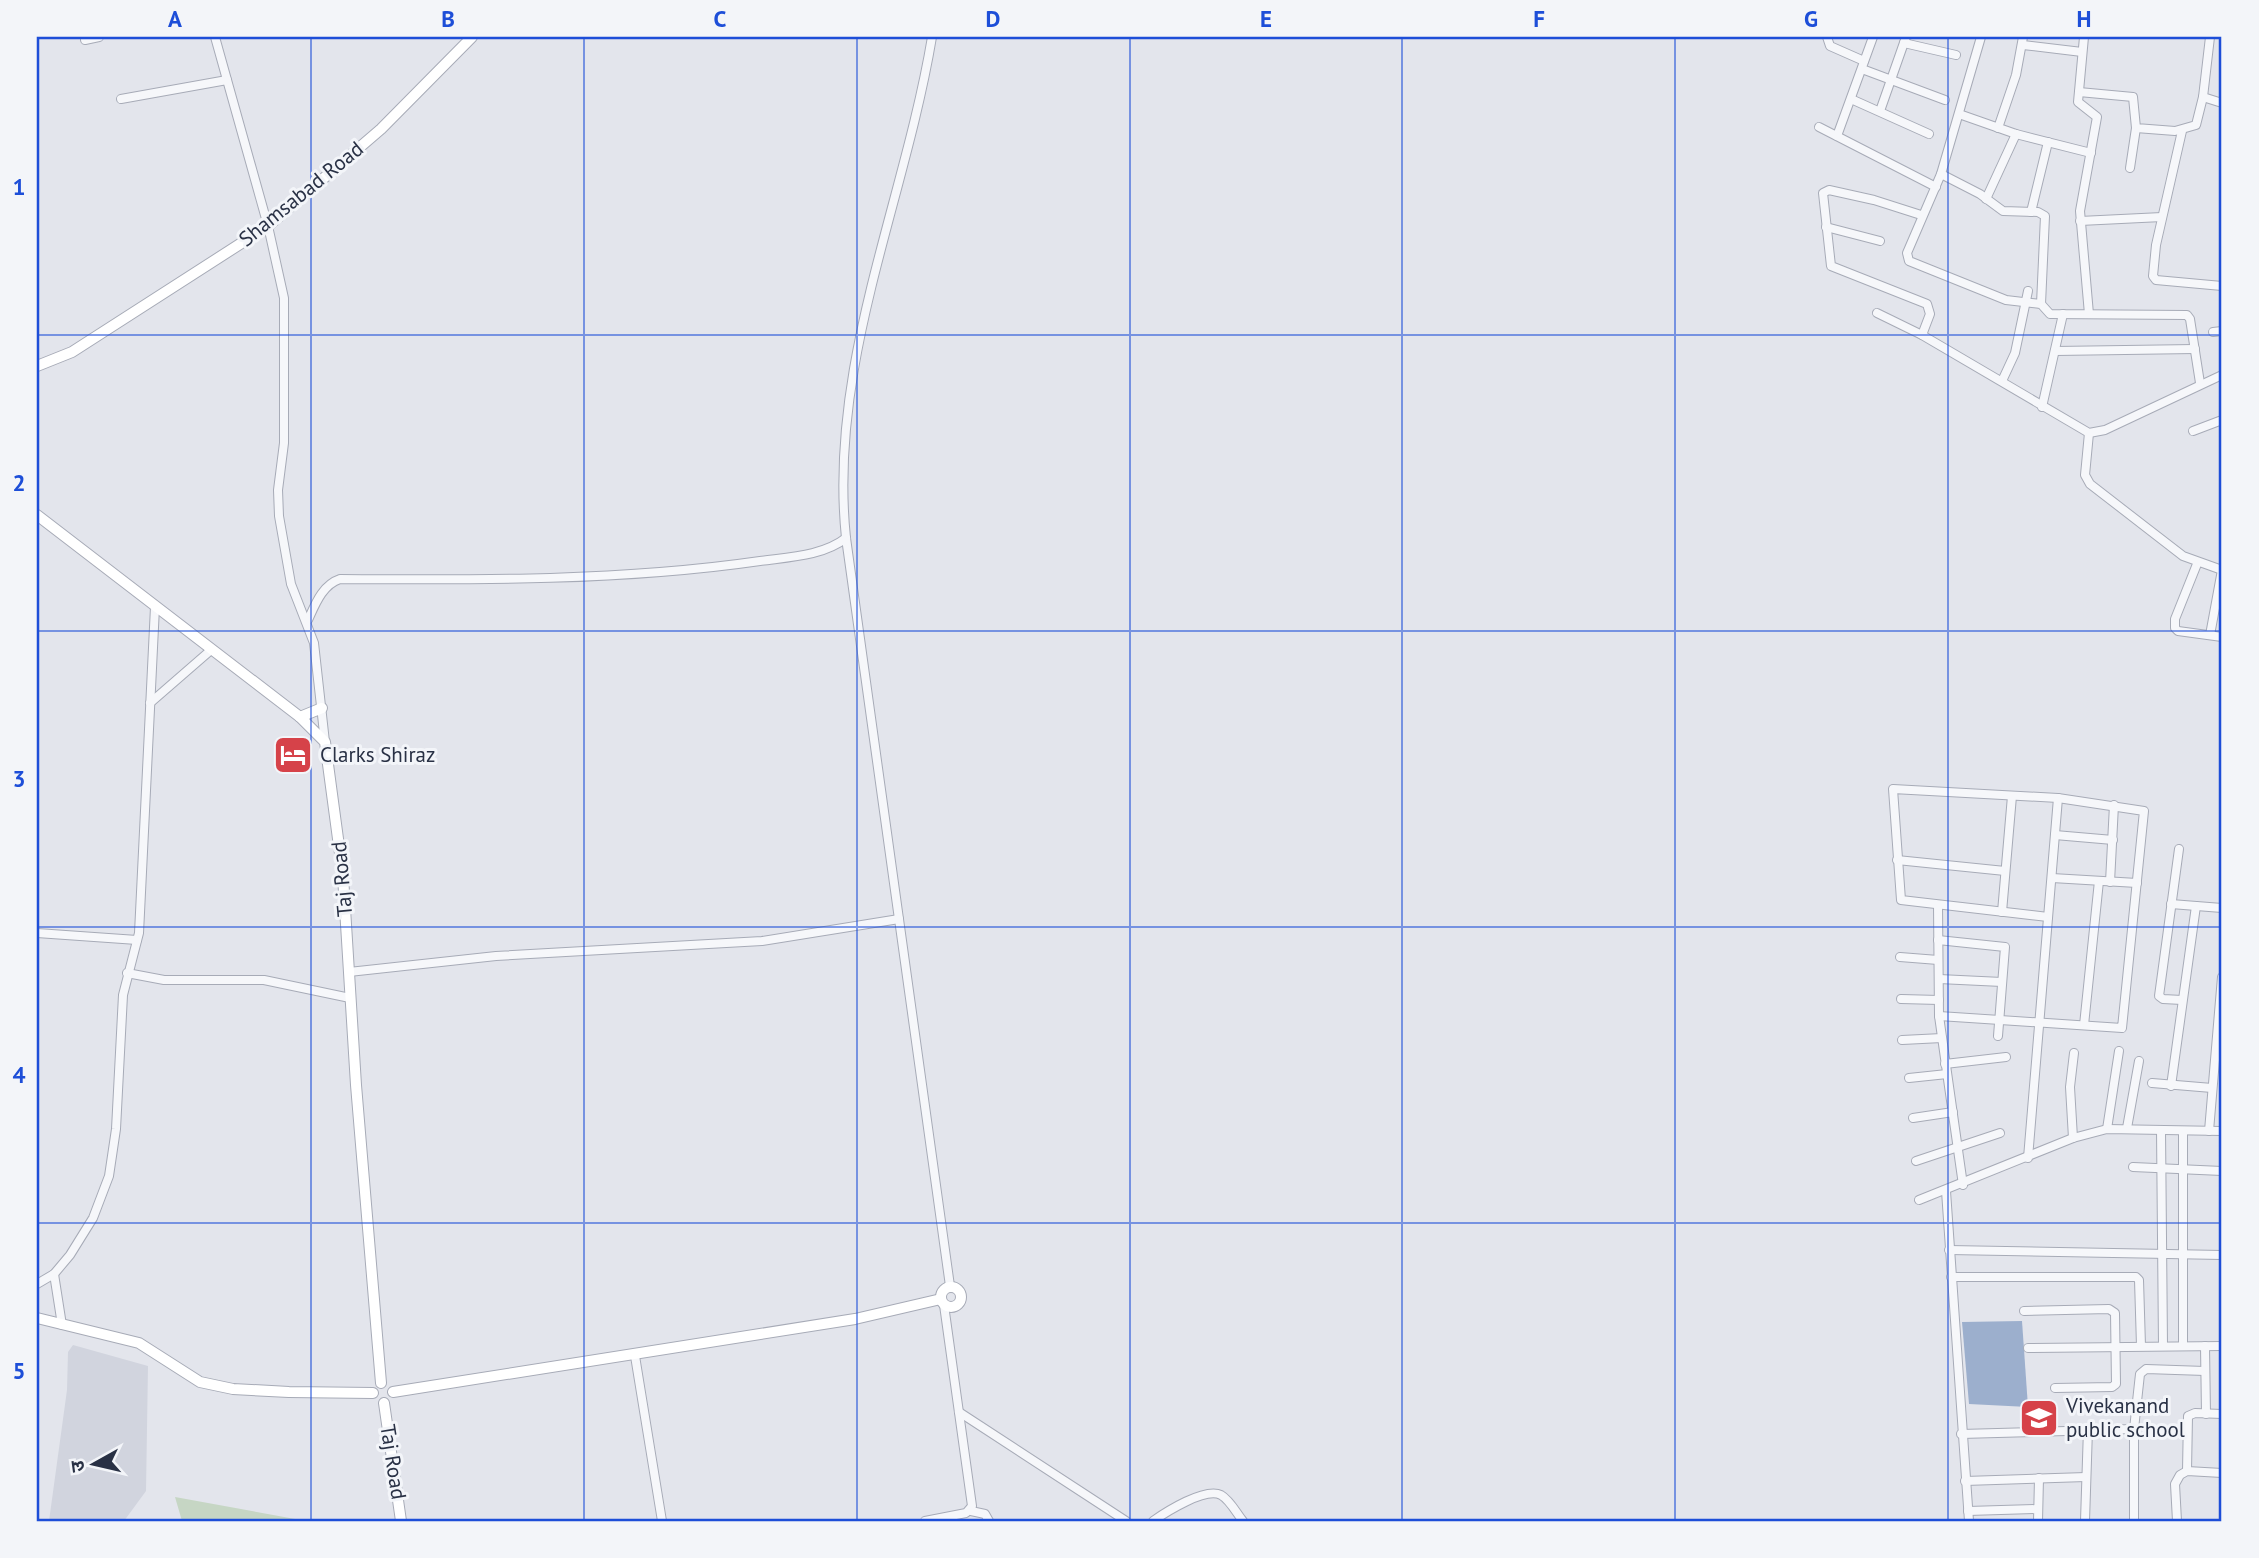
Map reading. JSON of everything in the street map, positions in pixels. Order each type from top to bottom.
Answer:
[{"type":"main road","name":"Shamsabad Road","points":[[37,366],[72,352],[268,226],[381,129],[472,37]]},
{"type":"main road","points":[[37,515],[300,717],[325,742]]},
{"type":"main road","points":[[300,717],[321,708]]},
{"type":"main road","name":"Taj Road","points":[[325,742],[343,876],[350,998],[381,1383]]},
{"type":"main road","points":[[393,1392],[635,1356],[943,1302],[954,1307],[960,1300],[959,1290],[950,1286],[944,1289],[943,1302]]},
{"type":"main road","points":[[37,1318],[139,1343],[200,1382],[256,1390],[373,1393]]},
{"type":"main road","points":[[381,1383],[389,1385],[393,1392],[390,1401],[384,1403],[378,1401],[373,1393],[381,1383]]},
{"type":"main road","name":"Taj Road","points":[[384,1403],[401,1521]]},
{"type":"street","points":[[85,40],[99,37]]},
{"type":"street","points":[[215,37],[268,226],[285,298],[279,516],[291,584],[308,620],[314,643],[325,742]]},
{"type":"street","points":[[932,37],[911,133],[863,318],[842,488],[846,537],[950,1286]]},
{"type":"street","points":[[1827,37],[1829,46],[1863,65],[1945,100]]},
{"type":"street","points":[[1837,136],[1873,37]]},
{"type":"street","points":[[1981,37],[1941,174],[1921,215],[1907,253],[1909,261],[1987,294],[2026,304],[2041,304]]},
{"type":"street","points":[[2084,37],[2078,102],[2097,117],[2080,221],[2089,314]]},
{"type":"street","points":[[2136,128],[2182,131],[2198,122],[2210,37]]},
{"type":"street","points":[[1880,110],[1893,80],[1905,40],[1956,55]]},
{"type":"street","points":[[1998,128],[2023,41],[2082,52]]},
{"type":"street","points":[[121,99],[227,80]]},
{"type":"street","points":[[2079,92],[2133,97],[2136,128],[2130,168]]},
{"type":"street","points":[[2203,97],[2222,103]]},
{"type":"street","points":[[1851,99],[1928,134]]},
{"type":"street","points":[[1959,114],[2016,134],[2091,153]]},
{"type":"street","points":[[1819,127],[1936,187]]},
{"type":"street","points":[[2182,131],[2162,217],[2154,279],[2222,286]]},
{"type":"street","points":[[1986,199],[2016,134]]},
{"type":"street","points":[[2031,212],[2048,142]]},
{"type":"street","points":[[1941,174],[2003,211],[2042,213],[2047,220],[2041,304],[2047,314],[2187,315],[2200,383]]},
{"type":"street","points":[[1921,215],[1874,200],[1829,190],[1822,197],[1829,259],[1834,268],[1930,306],[1930,314],[1922,335]]},
{"type":"street","points":[[2080,221],[2162,217]]},
{"type":"street","points":[[1826,227],[1881,241]]},
{"type":"street","points":[[2002,381],[2015,353],[2028,291]]},
{"type":"street","points":[[1877,313],[1922,335],[2089,433],[2105,429],[2222,375]]},
{"type":"street","points":[[2042,407],[2063,314]]},
{"type":"street","points":[[2055,351],[2195,349]]},
{"type":"street","points":[[2193,431],[2222,420]]},
{"type":"street","points":[[2089,433],[2085,475],[2090,484],[2169,547],[2197,564],[2222,570],[2210,635]]},
{"type":"street","points":[[308,620],[329,584],[340,579],[458,580],[721,567],[827,550],[846,537]]},
{"type":"street","points":[[2197,564],[2175,619],[2175,628],[2222,636]]},
{"type":"street","points":[[37,1284],[54,1274],[70,1255],[93,1218],[109,1176],[116,1129],[123,995],[137,940],[155,607]]},
{"type":"street","points":[[150,703],[211,650]]},
{"type":"street","points":[[1939,1016],[2122,1028],[2143,809],[2058,798],[1895,788],[1892,792],[1901,900],[2048,917]]},
{"type":"street","points":[[2002,912],[2012,796]]},
{"type":"street","points":[[2028,1158],[2058,798]]},
{"type":"street","points":[[2110,882],[2115,805]]},
{"type":"street","points":[[2055,835],[2113,840]]},
{"type":"street","points":[[2179,849],[2159,996],[2163,999],[2182,1000]]},
{"type":"street","points":[[1897,860],[2006,871]]},
{"type":"street","points":[[2052,878],[2137,883]]},
{"type":"street","points":[[2084,1025],[2099,881]]},
{"type":"street","points":[[2171,904],[2222,908]]},
{"type":"street","points":[[1938,905],[1939,1016],[1963,1185]]},
{"type":"street","points":[[2171,1086],[2196,906]]},
{"type":"street","points":[[349,972],[495,956],[762,941],[899,919]]},
{"type":"street","points":[[37,933],[137,940]]},
{"type":"street","points":[[1938,940],[2003,945],[1998,1036]]},
{"type":"street","points":[[1900,957],[1938,960]]},
{"type":"street","points":[[127,973],[164,979],[264,980],[350,998]]},
{"type":"street","points":[[2209,1131],[2220,1039],[2222,977]]},
{"type":"street","points":[[1938,979],[2002,982]]},
{"type":"street","points":[[1901,999],[1939,1000]]},
{"type":"street","points":[[1902,1040],[1942,1038]]},
{"type":"street","points":[[2107,1129],[2119,1051]]},
{"type":"street","points":[[2073,1138],[2070,1087],[2074,1053]]},
{"type":"street","points":[[1945,1063],[2006,1057]]},
{"type":"street","points":[[2127,1128],[2139,1060]]},
{"type":"street","points":[[1909,1078],[1947,1074]]},
{"type":"street","points":[[2152,1083],[2222,1094]]},
{"type":"street","points":[[1913,1118],[1953,1112]]},
{"type":"street","points":[[1919,1200],[1963,1185],[2073,1138],[2107,1129],[2222,1131]]},
{"type":"street","points":[[2161,1130],[2162,1345]]},
{"type":"street","points":[[2183,1131],[2183,1346]]},
{"type":"street","points":[[1916,1161],[2000,1133]]},
{"type":"street","points":[[2133,1167],[2222,1171]]},
{"type":"street","points":[[1946,1191],[1969,1521]]},
{"type":"street","points":[[1949,1250],[2160,1251],[2222,1255]]},
{"type":"street","points":[[54,1274],[62,1325]]},
{"type":"street","points":[[1951,1277],[2136,1277],[2141,1346]]},
{"type":"street","points":[[943,1302],[971,1511]]},
{"type":"street","points":[[2024,1311],[2113,1310],[2115,1386],[2055,1388]]},
{"type":"street","points":[[2205,1346],[2206,1414]]},
{"type":"street","points":[[2028,1349],[2222,1346]]},
{"type":"street","points":[[635,1356],[662,1521]]},
{"type":"street","points":[[2134,1521],[2134,1429],[2143,1370],[2205,1371]]},
{"type":"street","points":[[959,1412],[1126,1521]]},
{"type":"street","points":[[2188,1471],[2188,1416],[2195,1413],[2222,1414]]},
{"type":"street","points":[[2085,1521],[2088,1429]]},
{"type":"street","points":[[1961,1434],[2134,1429]]},
{"type":"street","points":[[2177,1521],[2175,1484],[2180,1475],[2188,1471],[2222,1473]]},
{"type":"street","points":[[1965,1480],[2086,1477]]},
{"type":"street","points":[[2038,1521],[2039,1478]]},
{"type":"street","points":[[1153,1521],[1195,1498],[1217,1494],[1243,1521]]},
{"type":"street","points":[[1968,1511],[2038,1509]]},
{"type":"street","points":[[925,1521],[971,1511],[985,1514],[989,1521]]},
{"type":"street","points":[[1164,1513],[1171,1521]]},
{"type":"shaded area","points":[[73,1345],[148,1366],[146,1491],[124,1521],[49,1521],[67,1390],[68,1352]]},
{"type":"green space","points":[[175,1497],[306,1521],[182,1521]]},
{"type":"water","points":[[2022,1321],[2028,1407],[1969,1404],[1962,1322]]},
{"type":"place","name":"Clarks Shiraz","points":[[293,755]]},
{"type":"place","name":"Vivekanand public school","points":[[2039,1418]]}]
